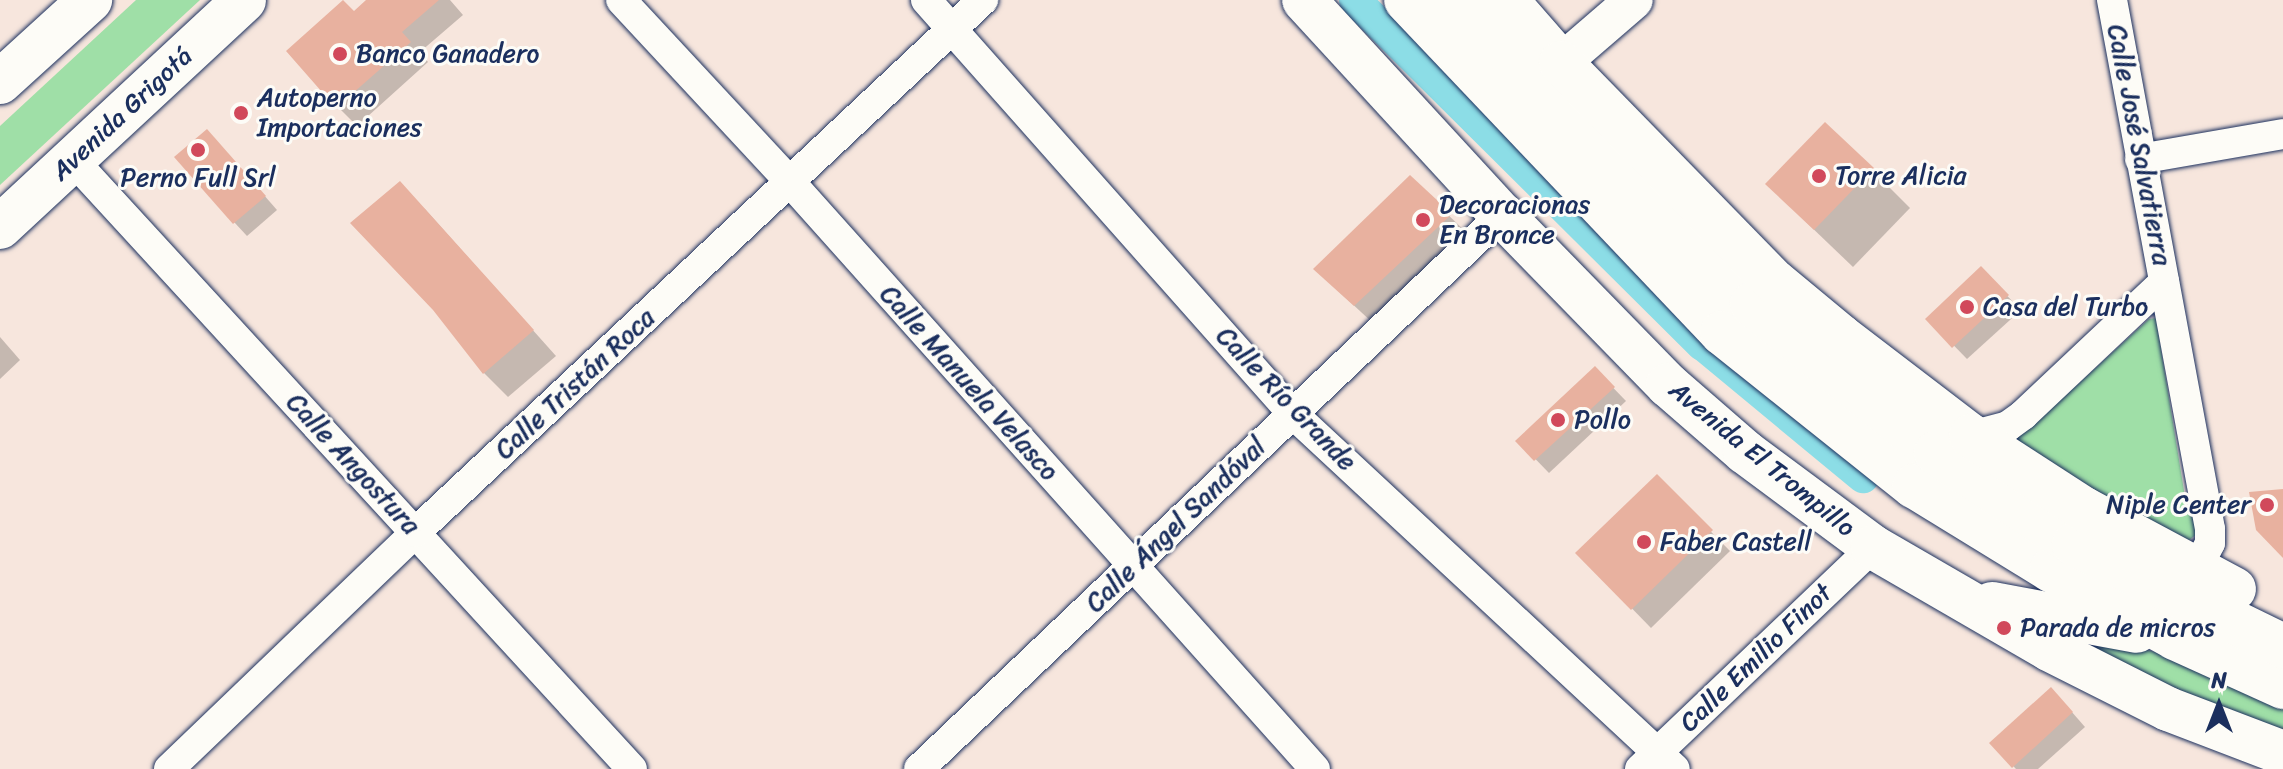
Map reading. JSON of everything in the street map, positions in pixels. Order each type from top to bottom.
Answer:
[{"type":"main road","points":[[2,77],[90,0]]},
{"type":"main road","name":"Avenida Grigotá","points":[[0,227],[244,0]]},
{"type":"main road","name":"Avenida El Trompillo","points":[[1304,0],[1502,215],[1668,385],[1745,452],[1873,547],[2049,649],[2168,709],[2283,753]]},
{"type":"main road","points":[[1406,0],[1722,333],[1914,486],[2051,570],[2175,638],[2283,687]]},
{"type":"main road","points":[[1456,0],[1752,304],[1954,445],[2074,544],[2283,646]]},
{"type":"main road","points":[[1482,0],[1504,51]]},
{"type":"main road","points":[[1506,0],[1561,63],[1775,282],[1856,349],[1954,445],[2283,613]]},
{"type":"main road","points":[[1958,598],[2175,638]]},
{"type":"street","name":"Calle Manuela Velasco","points":[[621,0],[791,183],[1315,769]]},
{"type":"street","name":"Calle Río Grande","points":[[926,0],[1293,414],[1657,764]]},
{"type":"street","name":"Calle Tristán Roca","points":[[169,769],[416,532],[983,0]]},
{"type":"street","points":[[1561,63],[1634,0]]},
{"type":"street","name":"Calle José Salvatierra","points":[[2112,0],[2210,529],[2210,543],[2196,571]]},
{"type":"street","points":[[2140,159],[2283,134]]},
{"type":"street","name":"Calle Angostura","points":[[72,159],[632,769]]},
{"type":"street","name":"Calle Ángel Sandóval","points":[[919,769],[1502,215]]},
{"type":"street","points":[[1954,445],[2008,426],[2023,415],[2164,282]]},
{"type":"street","name":"Calle Emilio Finot","points":[[1657,764],[1873,547]]},
{"type":"green space","points":[[136,0],[200,0],[0,185],[0,126]]},
{"type":"green space","points":[[2156,318],[2187,509],[2197,525],[2198,533],[2187,542],[2104,497],[2007,435],[2066,395],[2149,319]]},
{"type":"green space","points":[[2048,624],[2155,652],[2283,706],[2283,734],[2211,708]]},
{"type":"building","name":"Banco Ganadero","points":[[343,0],[354,11],[366,0],[439,0],[402,32],[411,42],[336,108],[286,51]]},
{"type":"building","name":"Torre Alicia","points":[[1825,122],[1874,168],[1814,230],[1765,184]]},
{"type":"building","points":[[207,129],[266,196],[233,224],[174,157]]},
{"type":"building","points":[[1410,175],[1452,214],[1354,306],[1313,269]]},
{"type":"building","points":[[400,181],[534,330],[483,374],[433,310],[350,223]]},
{"type":"building","name":"Casa del Turbo","points":[[1981,266],[2009,295],[1952,348],[1925,319]]},
{"type":"building","name":"Pollo","points":[[1595,366],[1615,387],[1534,461],[1515,441]]},
{"type":"building","name":"Faber Castell","points":[[1657,474],[1713,530],[1631,610],[1575,553]]},
{"type":"building","name":"Niple Center","points":[[2283,489],[2283,558],[2256,530],[2249,492]]},
{"type":"building","points":[[2051,687],[2073,712],[2012,768],[1989,743]]},
{"type":"waterway","points":[[1355,0],[1702,344],[1863,477]]},
{"type":"place","name":"Banco Ganadero","points":[[340,54]]},
{"type":"place","name":"Autoperno Importaciones","points":[[241,113]]},
{"type":"place","name":"Perno Full Srl","points":[[198,150]]},
{"type":"place","name":"Torre Alicia","points":[[1819,176]]},
{"type":"place","name":"Decoracionas En Bronce","points":[[1423,220]]},
{"type":"place","name":"Casa del Turbo","points":[[1967,307]]},
{"type":"place","name":"Pollo","points":[[1558,420]]},
{"type":"place","name":"Niple Center","points":[[2267,505]]},
{"type":"place","name":"Faber Castell","points":[[1644,542]]},
{"type":"place","name":"Parada de micros","points":[[2004,628]]}]
